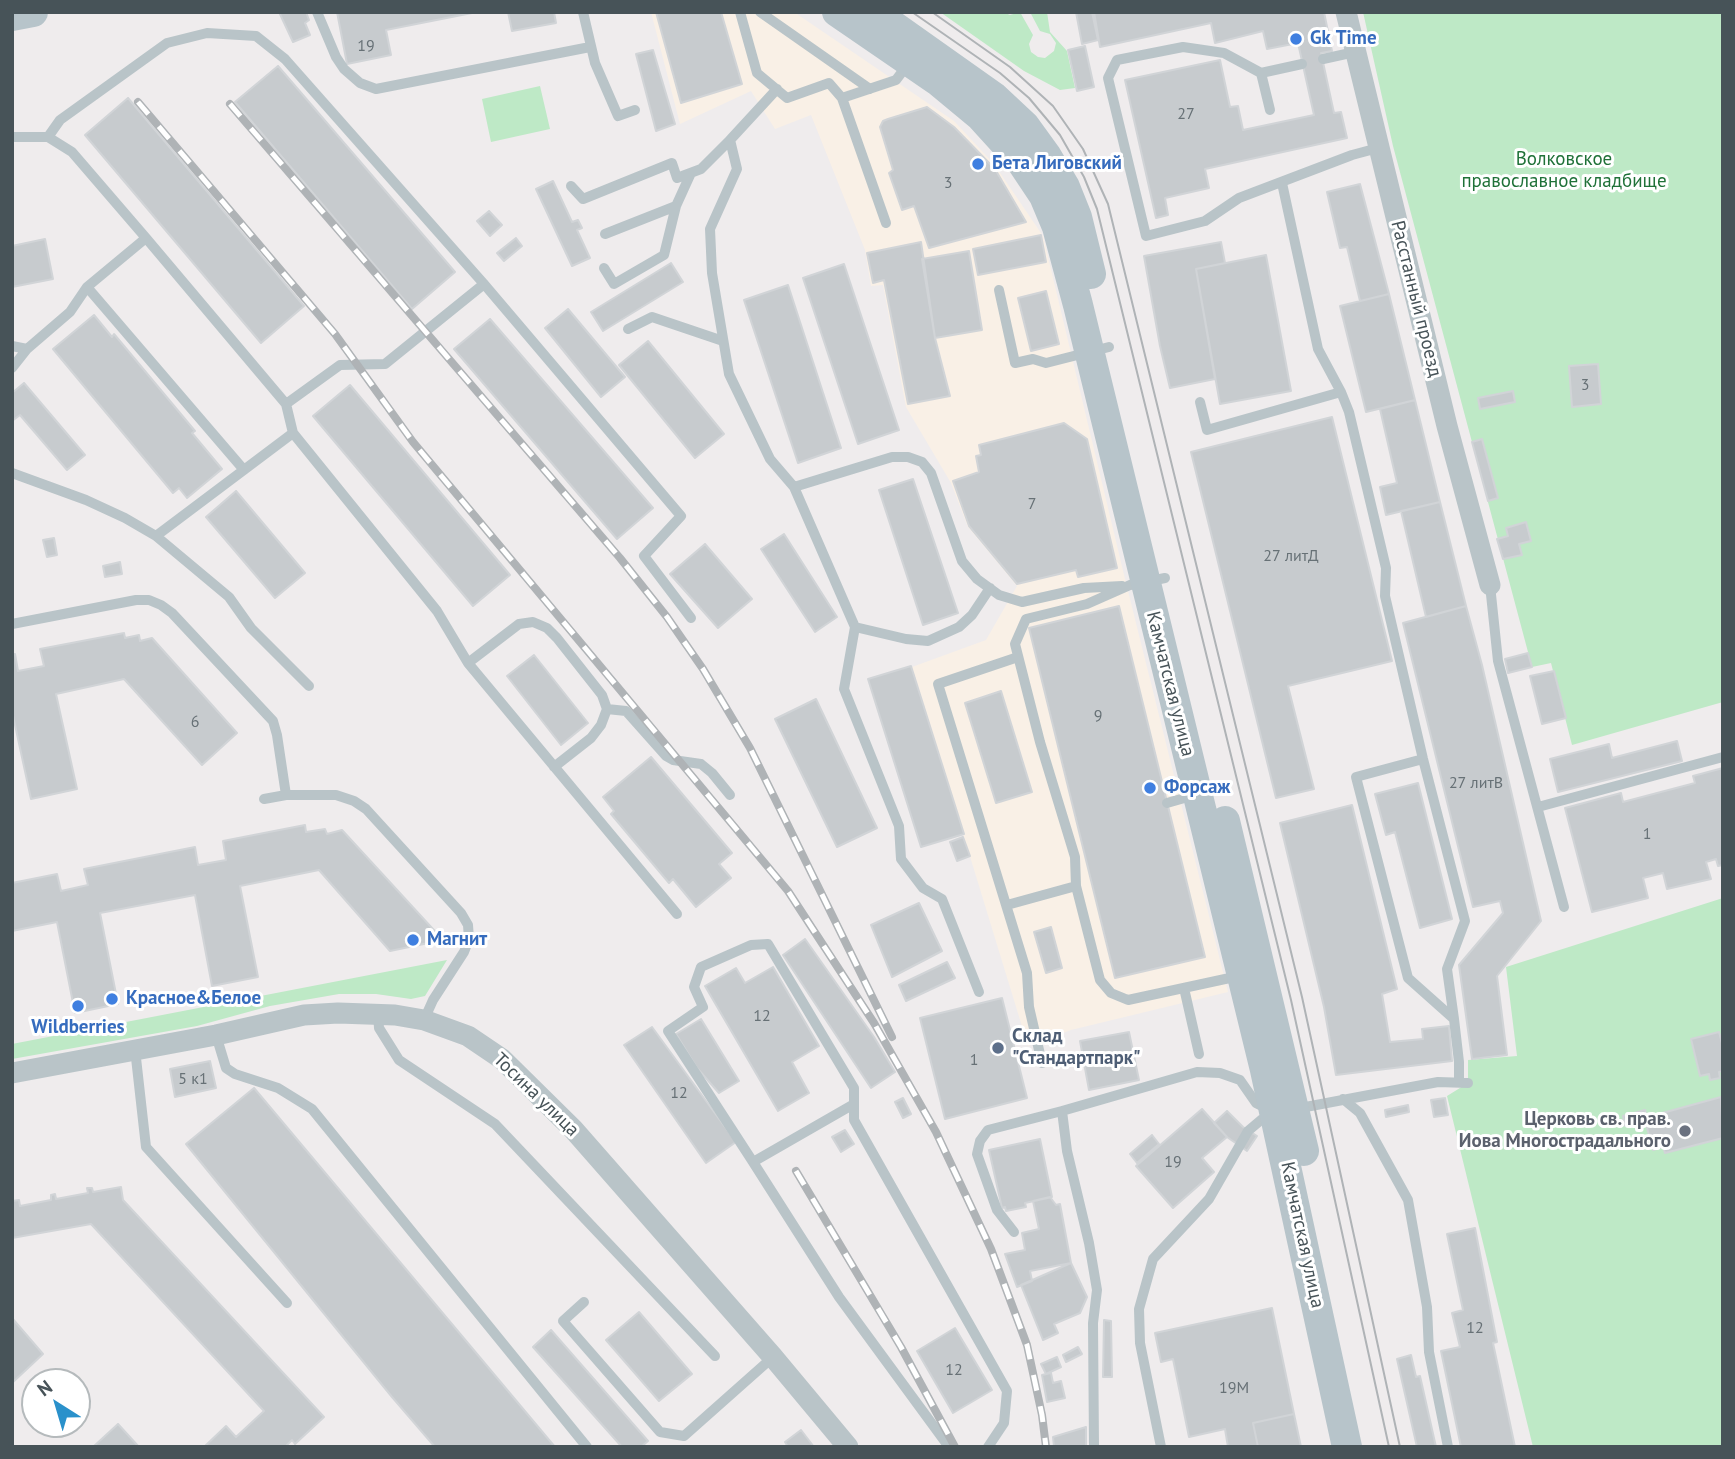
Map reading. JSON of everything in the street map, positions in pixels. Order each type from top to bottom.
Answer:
[{"type":"main road","points":[[12,16],[33,12]]},
{"type":"main road","name":"Камчатская улица","points":[[837,12],[961,99],[1009,146],[1034,181],[1051,212],[1099,349]]},
{"type":"main road","name":"Камчатская улица","points":[[874,12],[1013,113],[1040,146],[1065,187],[1077,217],[1099,349],[1147,582],[1198,795],[1252,973]]},
{"type":"main road","name":"Камчатская улица","points":[[1147,582],[1252,973],[1368,1447]]},
{"type":"main road","name":"Камчатская улица","points":[[1285,1111],[1348,1447]]},
{"type":"street","name":"Расстанный проезд","points":[[1346,12],[1447,426],[1490,585]]},
{"type":"street","name":"Тосина улица","points":[[12,1073],[216,1035],[304,1015],[378,1014],[424,1020],[459,1032],[486,1047],[573,1129],[773,1357],[848,1447]]},
{"type":"lane","points":[[317,12],[344,69],[360,83],[376,89],[590,47]]},
{"type":"lane","points":[[583,12],[590,47],[618,116],[635,110]]},
{"type":"lane","points":[[740,12],[757,73],[787,97],[829,83],[842,99],[886,223]]},
{"type":"lane","points":[[760,12],[870,89]]},
{"type":"lane","points":[[48,137],[61,120],[167,43],[207,33],[256,36],[285,59],[484,284],[681,516],[645,556],[691,618]]},
{"type":"lane","points":[[1302,64],[1261,73],[1224,53],[1183,47],[1117,60],[1108,78],[1146,236],[1205,221],[1239,198],[1352,155],[1378,148]]},
{"type":"lane","points":[[1323,59],[1355,52]]},
{"type":"lane","points":[[842,99],[896,80],[909,62]]},
{"type":"lane","points":[[1261,73],[1270,110]]},
{"type":"lane","points":[[571,186],[583,199],[672,163],[677,178],[701,169],[777,89]]},
{"type":"lane","points":[[12,137],[48,137],[72,152],[146,238],[286,404],[293,433],[437,611],[468,663],[677,914]]},
{"type":"lane","points":[[730,140],[737,169],[710,229],[712,273],[729,374],[770,459],[794,487],[855,628],[844,689],[899,826],[901,859],[923,888],[942,899],[979,992]]},
{"type":"lane","points":[[604,268],[614,284],[664,255],[676,206],[691,173]]},
{"type":"lane","points":[[1161,1447],[1140,1343],[1139,1308],[1153,1259],[1209,1199],[1248,1131],[1261,1120],[1285,1111],[1438,1082],[1463,1082],[1447,969],[1465,921],[1385,596],[1386,568],[1349,412],[1318,349],[1282,183]]},
{"type":"lane","points":[[605,234],[676,206]]},
{"type":"lane","points":[[12,368],[27,349],[70,312],[87,287],[146,238]]},
{"type":"lane","points":[[286,404],[340,365],[385,364],[484,284]]},
{"type":"lane","points":[[87,287],[244,470]]},
{"type":"lane","points":[[999,290],[1015,363],[1032,359],[1046,363],[1099,349]]},
{"type":"lane","points":[[628,329],[652,317],[723,341]]},
{"type":"lane","points":[[12,346],[27,349]]},
{"type":"lane","points":[[1200,402],[1207,430],[1341,393]]},
{"type":"lane","points":[[156,536],[293,433]]},
{"type":"lane","points":[[794,487],[892,457],[908,457],[922,462],[931,473],[962,561],[977,579],[999,595],[1022,602],[1084,588],[1147,582]]},
{"type":"lane","points":[[12,473],[86,500],[156,536],[229,597],[251,628],[309,686]]},
{"type":"lane","points":[[1147,582],[1087,604],[1026,619],[1015,644],[1040,741],[1075,857],[1076,886],[1100,980],[1111,993],[1128,1000],[1252,973]]},
{"type":"lane","points":[[1490,585],[1498,661],[1564,907]]},
{"type":"lane","points":[[855,628],[928,641],[959,627],[972,615],[990,588]]},
{"type":"lane","points":[[12,624],[136,600],[149,600],[161,605],[172,613],[273,721],[286,795]]},
{"type":"lane","points":[[468,663],[519,624],[534,622],[547,628],[557,638],[602,695],[607,709],[601,725],[591,738],[554,767]]},
{"type":"lane","points":[[1018,657],[938,684],[1027,973],[1029,1007],[1042,1063]]},
{"type":"lane","points":[[607,709],[626,711],[666,755],[673,760],[701,764],[730,795]]},
{"type":"lane","points":[[1538,807],[1723,757]]},
{"type":"lane","points":[[1423,758],[1356,777],[1408,978],[1454,1019]]},
{"type":"lane","points":[[264,799],[312,793],[336,795],[354,801],[366,809],[461,913],[468,925],[469,939],[424,1020]]},
{"type":"lane","points":[[1167,803],[1198,795]]},
{"type":"lane","points":[[1007,905],[1076,886]]},
{"type":"lane","points":[[949,1447],[839,1297],[668,1031],[702,1007],[694,987],[701,967],[751,946],[768,944],[854,1088],[854,1120],[1007,1391],[1004,1423],[988,1447]]},
{"type":"lane","points":[[1184,988],[1199,1054]]},
{"type":"lane","points":[[378,1014],[379,1028],[399,1060],[495,1124],[715,1356]]},
{"type":"lane","points":[[216,1035],[226,1068],[235,1074],[278,1088],[312,1109],[587,1447]]},
{"type":"lane","points":[[135,1049],[146,1147],[287,1303]]},
{"type":"lane","points":[[1014,1232],[997,1210],[977,1154],[980,1141],[988,1130],[1197,1072],[1220,1073],[1240,1080],[1256,1102],[1285,1111]]},
{"type":"lane","points":[[1343,1099],[1360,1113],[1408,1200],[1427,1307],[1429,1352],[1448,1447]]},
{"type":"lane","points":[[753,1162],[854,1104]]},
{"type":"lane","points":[[1062,1111],[1067,1151],[1097,1290],[1093,1323],[1094,1447]]},
{"type":"lane","points":[[584,1302],[564,1321],[660,1432],[684,1436],[773,1357]]},
{"type":"shaded area","points":[[651,12],[794,12],[954,121],[994,164],[1043,236],[1228,992],[1071,1030],[1028,1046],[912,667],[986,640],[1017,586],[968,527],[951,483],[906,407],[883,285],[871,286],[865,250],[811,115],[775,129],[751,91],[680,124]]},
{"type":"green space","points":[[940,12],[1003,12],[1010,15],[1020,12],[1033,35],[1029,44],[1031,52],[1045,58],[1054,51],[1056,43],[1050,34],[1040,31],[1030,12],[1047,12],[1050,32],[1067,51],[1075,88],[1060,90],[1024,71]]},
{"type":"green space","name":"Волковское православное кладбище","points":[[1363,12],[1723,12],[1723,702],[1572,745],[1551,663],[1532,667],[1393,146]]},
{"type":"green space","points":[[540,86],[550,129],[491,142],[482,99]]},
{"type":"green space","points":[[1723,898],[1723,1447],[1533,1447],[1447,1096],[1468,1083],[1468,1060],[1517,1056],[1506,967]]},
{"type":"green space","points":[[447,960],[425,996],[411,999],[376,994],[339,994],[270,1006],[197,1026],[12,1059],[12,1044]]},
{"type":"building","points":[[279,12],[306,12],[309,20],[305,23],[310,35],[293,42]]},
{"type":"building","points":[[337,12],[477,12],[386,30],[391,55],[347,64]]},
{"type":"building","points":[[508,12],[554,12],[556,23],[512,31]]},
{"type":"building","points":[[656,12],[721,12],[742,84],[681,103]]},
{"type":"building","points":[[1076,12],[1092,12],[1098,40],[1082,44]]},
{"type":"building","points":[[1094,12],[1324,12],[1332,51],[1321,53],[1334,113],[1341,112],[1347,138],[1205,169],[1209,188],[1165,198],[1168,215],[1156,218],[1125,80],[1220,60],[1230,107],[1238,106],[1243,130],[1314,115],[1298,43],[1267,49],[1263,31],[1215,43],[1211,23],[1100,47]]},
{"type":"building","points":[[1085,46],[1094,87],[1077,91],[1068,50]]},
{"type":"building","points":[[653,50],[675,124],[656,131],[636,54]]},
{"type":"building","points":[[278,66],[455,272],[412,309],[235,102]]},
{"type":"building","points":[[128,98],[304,306],[261,343],[85,135]]},
{"type":"building","points":[[927,107],[954,127],[995,169],[1026,222],[929,248],[914,206],[902,210],[889,173],[893,170],[880,127],[883,121]]},
{"type":"building","points":[[553,181],[572,222],[578,220],[582,228],[577,230],[590,258],[572,266],[536,189]]},
{"type":"building","points":[[1360,184],[1389,294],[1360,301],[1347,247],[1340,248],[1327,192]]},
{"type":"building","points":[[489,211],[502,225],[490,236],[477,221]]},
{"type":"building","points":[[1041,235],[1046,262],[978,275],[973,249]]},
{"type":"building","points":[[516,238],[522,246],[504,261],[497,253]]},
{"type":"building","points":[[45,239],[53,279],[12,287],[12,246]]},
{"type":"building","points":[[921,242],[935,338],[950,396],[908,404],[884,280],[873,283],[867,253]]},
{"type":"building","points":[[1221,242],[1225,263],[1196,269],[1215,379],[1170,388],[1144,256]]},
{"type":"building","points":[[969,251],[982,330],[935,338],[922,259]]},
{"type":"building","points":[[1266,255],[1291,391],[1220,404],[1196,269]]},
{"type":"building","points":[[671,263],[683,282],[603,331],[591,312]]},
{"type":"building","points":[[844,264],[899,430],[858,444],[803,278]]},
{"type":"building","points":[[788,285],[841,448],[798,463],[744,300]]},
{"type":"building","points":[[1046,291],[1059,344],[1031,351],[1018,298]]},
{"type":"building","points":[[1389,294],[1415,400],[1366,412],[1340,306]]},
{"type":"building","points":[[568,309],[625,377],[601,397],[545,328]]},
{"type":"building","points":[[94,315],[112,337],[114,334],[195,431],[192,433],[222,469],[187,498],[179,488],[173,493],[53,349]]},
{"type":"building","points":[[490,319],[653,508],[617,539],[454,349]]},
{"type":"building","points":[[648,341],[724,434],[695,458],[619,365]]},
{"type":"building","points":[[1598,364],[1601,404],[1572,407],[1569,366]]},
{"type":"building","points":[[24,383],[85,455],[67,470],[20,415],[12,421],[12,393]]},
{"type":"building","points":[[350,385],[510,575],[473,606],[313,416]]},
{"type":"building","points":[[1513,391],[1515,402],[1480,409],[1478,398]]},
{"type":"building","points":[[1415,400],[1440,502],[1386,515],[1380,487],[1397,483],[1380,409]]},
{"type":"building","points":[[1332,417],[1392,661],[1288,686],[1314,789],[1276,798],[1191,452]]},
{"type":"building","points":[[1064,423],[1087,439],[1117,568],[1078,577],[1076,570],[1017,584],[969,526],[953,481],[979,472],[976,456],[981,455],[979,445]]},
{"type":"building","points":[[1482,439],[1498,498],[1488,501],[1472,442]]},
{"type":"building","points":[[913,479],[958,613],[923,625],[879,490]]},
{"type":"building","points":[[236,491],[305,573],[275,598],[206,517]]},
{"type":"building","points":[[1440,502],[1466,606],[1426,617],[1401,511]]},
{"type":"building","points":[[1526,522],[1531,541],[1519,544],[1522,555],[1503,559],[1497,539],[1508,536],[1506,528]]},
{"type":"building","points":[[784,534],[837,617],[815,632],[761,549]]},
{"type":"building","points":[[54,538],[57,555],[47,557],[43,540]]},
{"type":"building","points":[[705,544],[752,599],[718,628],[670,574]]},
{"type":"building","points":[[120,562],[122,574],[105,577],[103,566]]},
{"type":"building","points":[[1119,606],[1205,957],[1115,978],[1029,628]]},
{"type":"building","points":[[1466,606],[1541,921],[1497,976],[1507,1055],[1472,1059],[1459,965],[1503,913],[1500,901],[1473,907],[1403,623]]},
{"type":"building","points":[[124,633],[125,638],[139,635],[140,641],[152,638],[237,733],[202,765],[124,679],[56,694],[77,789],[31,799],[12,711],[12,655],[15,654],[18,671],[44,666],[40,649]]},
{"type":"building","points":[[1528,653],[1532,667],[1508,673],[1505,659]]},
{"type":"building","points":[[534,655],[588,723],[561,745],[507,676]]},
{"type":"building","points":[[911,666],[964,834],[921,847],[868,679]]},
{"type":"building","points":[[1554,671],[1566,718],[1542,724],[1530,676]]},
{"type":"building","points":[[1001,691],[1032,792],[996,803],[965,703]]},
{"type":"building","points":[[816,699],[877,828],[837,847],[775,719]]},
{"type":"building","points":[[1677,741],[1682,761],[1558,792],[1550,759],[1609,744],[1612,758]]},
{"type":"building","points":[[651,757],[732,853],[719,864],[731,878],[696,907],[673,879],[669,883],[611,814],[614,811],[603,797]]},
{"type":"building","points":[[1723,768],[1723,865],[1718,866],[1716,859],[1706,862],[1711,879],[1667,889],[1663,873],[1643,878],[1648,898],[1592,912],[1565,808],[1621,793],[1623,802],[1695,783],[1693,776]]},
{"type":"building","points":[[1418,783],[1452,919],[1420,928],[1395,832],[1386,835],[1375,794]]},
{"type":"building","points":[[1352,805],[1397,989],[1382,994],[1390,1042],[1423,1039],[1422,1029],[1449,1026],[1452,1061],[1336,1075],[1324,1007],[1280,823]]},
{"type":"building","points":[[305,825],[306,832],[325,829],[327,834],[342,830],[443,940],[390,951],[319,870],[240,886],[258,977],[212,986],[195,895],[100,913],[118,1004],[75,1013],[57,922],[12,931],[12,883],[57,874],[61,891],[88,885],[84,869],[195,847],[198,865],[226,860],[223,841]]},
{"type":"building","points":[[963,837],[970,856],[957,861],[950,842]]},
{"type":"building","points":[[919,903],[942,951],[892,977],[871,925]]},
{"type":"building","points":[[1051,927],[1062,968],[1046,973],[1034,932]]},
{"type":"building","points":[[805,939],[874,1037],[895,1072],[871,1088],[783,955]]},
{"type":"building","points":[[947,962],[955,978],[906,1001],[899,985]]},
{"type":"building","points":[[773,967],[819,1046],[792,1062],[809,1093],[778,1111],[705,986],[736,968],[745,983]]},
{"type":"building","points":[[1002,998],[1027,1098],[945,1119],[920,1018]]},
{"type":"building","points":[[701,1019],[739,1081],[719,1093],[697,1068],[676,1034]]},
{"type":"building","points":[[652,1027],[736,1142],[706,1163],[624,1045]]},
{"type":"building","points":[[1129,1032],[1139,1080],[1089,1090],[1080,1041]]},
{"type":"building","points":[[1719,1032],[1723,1047],[1723,1071],[1719,1072],[1720,1078],[1710,1080],[1709,1074],[1700,1076],[1691,1039]]},
{"type":"building","points":[[210,1061],[216,1088],[175,1097],[170,1069]]},
{"type":"building","points":[[254,1088],[555,1447],[435,1447],[392,1397],[186,1144]]},
{"type":"building","name":"Церковь св. прав. Иова Многострадального","points":[[1721,1097],[1723,1138],[1665,1153],[1663,1147],[1653,1150],[1646,1124],[1656,1121],[1655,1115]]},
{"type":"building","points":[[903,1098],[911,1114],[903,1118],[895,1102]]},
{"type":"building","points":[[1445,1098],[1448,1115],[1434,1117],[1431,1100]]},
{"type":"building","points":[[1408,1105],[1409,1112],[1386,1117],[1385,1110]]},
{"type":"building","points":[[1202,1109],[1227,1137],[1202,1158],[1214,1172],[1173,1208],[1136,1166]]},
{"type":"building","points":[[1645,1110],[1648,1120],[1625,1126],[1623,1116]]},
{"type":"building","points":[[1227,1111],[1257,1136],[1247,1151],[1227,1137],[1214,1123]]},
{"type":"building","points":[[845,1130],[854,1144],[841,1152],[832,1137]]},
{"type":"building","points":[[1152,1135],[1159,1144],[1137,1163],[1130,1154]]},
{"type":"building","points":[[1040,1139],[1052,1197],[1025,1203],[1026,1207],[1006,1211],[1005,1207],[1002,1208],[989,1150]]},
{"type":"building","points":[[121,1187],[123,1200],[324,1417],[295,1444],[292,1440],[285,1447],[204,1447],[226,1426],[236,1437],[264,1411],[91,1224],[12,1238],[12,1201],[19,1200],[20,1206],[51,1200],[51,1195],[55,1194],[56,1199],[88,1193],[87,1188],[92,1188],[93,1192]]},
{"type":"building","points":[[1050,1197],[1056,1205],[1060,1204],[1071,1263],[1030,1271],[1032,1281],[1017,1287],[1005,1254],[1025,1250],[1022,1233],[1039,1229],[1033,1201]]},
{"type":"building","points":[[1475,1228],[1497,1342],[1493,1343],[1515,1447],[1461,1447],[1441,1351],[1460,1347],[1452,1313],[1463,1310],[1447,1234]]},
{"type":"building","points":[[1071,1263],[1087,1297],[1080,1313],[1054,1324],[1058,1333],[1043,1340],[1021,1285]]},
{"type":"building","points":[[1272,1308],[1294,1414],[1253,1423],[1258,1447],[1228,1447],[1225,1429],[1189,1437],[1173,1359],[1161,1362],[1155,1333]]},
{"type":"building","points":[[639,1312],[692,1374],[659,1401],[606,1340]]},
{"type":"building","points":[[12,1318],[43,1354],[28,1368],[21,1368],[21,1375],[12,1383]]},
{"type":"building","points":[[1104,1320],[1111,1321],[1112,1377],[1103,1377]]},
{"type":"building","points":[[955,1328],[992,1390],[953,1413],[917,1351]]},
{"type":"building","points":[[551,1330],[648,1441],[641,1447],[622,1447],[533,1347]]},
{"type":"building","points":[[1078,1347],[1082,1354],[1066,1362],[1063,1355]]},
{"type":"building","points":[[1411,1355],[1416,1377],[1420,1376],[1436,1447],[1417,1447],[1397,1359]]},
{"type":"building","points":[[1057,1357],[1061,1367],[1046,1374],[1041,1364]]},
{"type":"building","points":[[1051,1373],[1053,1383],[1061,1381],[1065,1398],[1047,1402],[1042,1375]]},
{"type":"building","points":[[1294,1414],[1301,1447],[1258,1447],[1253,1423]]},
{"type":"building","points":[[118,1424],[139,1447],[93,1447]]},
{"type":"building","points":[[1086,1427],[1086,1447],[1054,1447],[1053,1437]]},
{"type":"building","points":[[801,1430],[814,1447],[788,1447],[785,1442]]},
{"type":"tram line","points":[[912,12],[1000,73],[1029,98],[1060,135],[1084,177],[1097,209],[1291,1000],[1389,1447]]},
{"type":"tram line","points":[[932,12],[1010,67],[1053,106],[1083,149],[1108,204],[1302,997],[1400,1447]]},
{"type":"railway","points":[[138,102],[335,334],[413,442],[788,891],[874,1023],[936,1132],[991,1249],[1027,1345],[1046,1447]]},
{"type":"railway","points":[[230,104],[620,558],[667,617],[703,669],[750,748],[892,1037]]},
{"type":"railway","points":[[796,1171],[901,1347],[955,1447]]},
{"type":"place","name":"Gk Time","points":[[1296,39]]},
{"type":"place","name":"Бета Лиговский","points":[[978,164]]},
{"type":"place","name":"Форсаж","points":[[1150,788]]},
{"type":"place","name":"Магнит","points":[[413,940]]},
{"type":"place","name":"Красное&Белое","points":[[112,999]]},
{"type":"place","name":"Wildberries","points":[[78,1006]]},
{"type":"place","name":"Склад \"Стандартпарк\"","points":[[998,1048]]},
{"type":"place","name":"Церковь св. прав. Иова Многострадального","points":[[1685,1131]]}]
